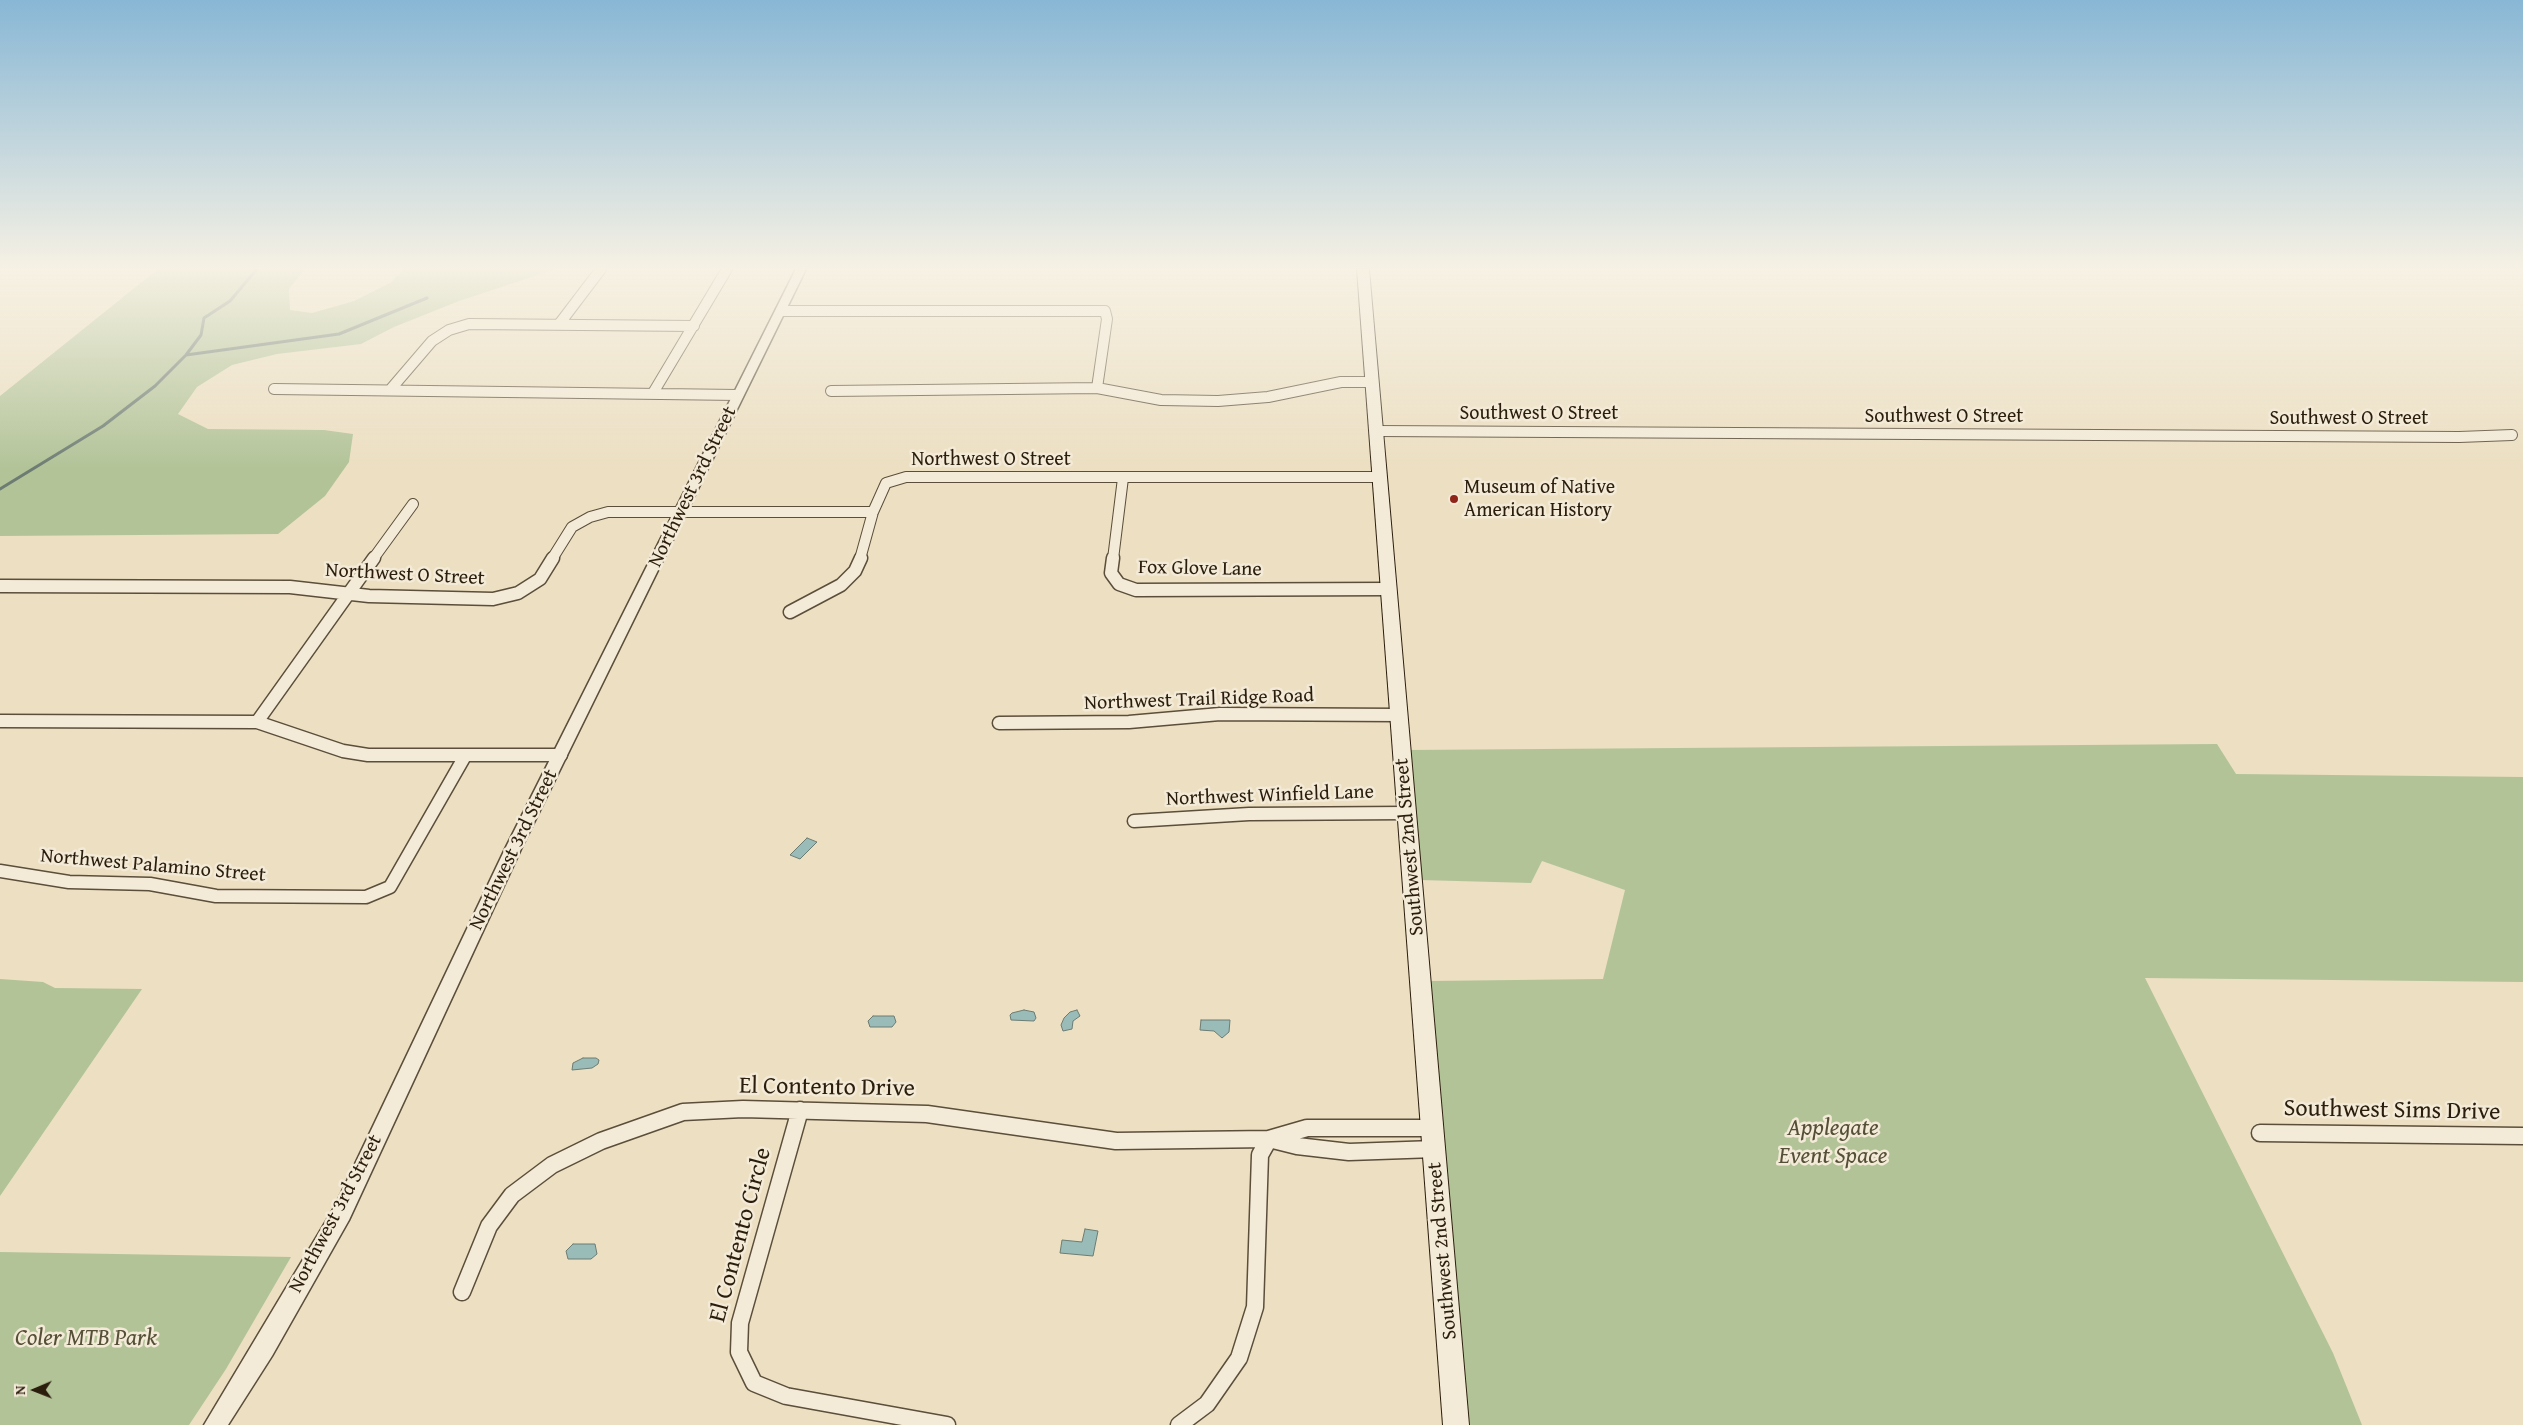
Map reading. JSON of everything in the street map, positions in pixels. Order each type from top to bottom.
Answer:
[{"type":"main road","name":"Southwest 2nd Street","points":[[1368,336],[1456,1425]]},
{"type":"street","points":[[390,390],[432,341],[440,336]]},
{"type":"street","points":[[654,393],[688,336]]},
{"type":"street","name":"Northwest 3rd Street","points":[[215,1425],[264,1348],[342,1214],[512,849],[561,755],[768,336]]},
{"type":"street","points":[[1097,388],[1105,336]]},
{"type":"street","points":[[831,391],[1097,388],[1161,400],[1218,401],[1247,400],[1301,388],[1329,386],[1342,390],[1372,386]]},
{"type":"street","points":[[274,389],[738,395]]},
{"type":"street","name":"Southwest O Street","points":[[1376,431],[2443,437],[2512,435]]},
{"type":"street","name":"Northwest O Street","points":[[0,586],[290,587],[421,599],[493,599],[518,593],[540,579],[572,527],[590,517],[608,512],[680,514],[873,512],[886,483],[906,477],[1380,477]]},
{"type":"street","name":"Fox Glove Lane","points":[[1123,478],[1111,573],[1119,584],[1136,590],[1389,589]]},
{"type":"street","points":[[257,722],[413,504]]},
{"type":"street","points":[[790,612],[841,585],[855,571],[862,556],[873,512]]},
{"type":"street","name":"Northwest Trail Ridge Road","points":[[999,722],[1129,722],[1220,714],[1399,715]]},
{"type":"street","points":[[0,720],[257,722],[351,752],[368,755],[561,755]]},
{"type":"street","name":"Northwest Palamino Street","points":[[0,871],[69,882],[150,884],[216,896],[366,897],[390,887],[465,756]]},
{"type":"street","name":"Northwest Winfield Lane","points":[[1134,821],[1249,814],[1407,813]]},
{"type":"street","name":"El Contento Drive","points":[[462,1292],[474,1259],[490,1226],[512,1195],[552,1164],[601,1141],[683,1112],[743,1109],[926,1114],[1116,1141],[1269,1139],[1297,1146],[1349,1152],[1435,1149]]},
{"type":"street","name":"El Contento Circle","points":[[800,1110],[740,1323],[739,1352],[754,1383],[786,1396],[947,1425]]},
{"type":"street","name":"El Contento Drive","points":[[1269,1139],[1307,1128],[1433,1128]]},
{"type":"street","name":"Southwest Sims Drive","points":[[2260,1132],[2523,1136]]},
{"type":"street","points":[[1179,1425],[1207,1404],[1239,1358],[1255,1307],[1260,1156],[1269,1139]]},
{"type":"green space","points":[[75,336],[378,336],[361,344],[277,354],[232,365],[197,387],[178,414],[208,429],[324,430],[353,434],[349,462],[325,496],[278,534],[0,536],[0,396]]},
{"type":"green space","name":"Applegate Event Space","points":[[2217,744],[2236,774],[2523,777],[2523,982],[2145,978],[2333,1353],[2362,1425],[1470,1425],[1453,1326],[1430,981],[1603,979],[1625,890],[1542,861],[1531,883],[1420,880],[1410,750]]},
{"type":"green space","points":[[0,979],[43,982],[55,988],[142,989],[0,1196]]},
{"type":"green space","name":"Coler MTB Park","points":[[0,1252],[291,1257],[226,1369],[189,1425],[0,1425]]},
{"type":"water","points":[[807,838],[817,842],[800,859],[790,855]]},
{"type":"water","points":[[1024,1010],[1034,1012],[1036,1018],[1034,1021],[1011,1020],[1010,1015],[1012,1013]]},
{"type":"water","points":[[1077,1010],[1080,1016],[1073,1021],[1072,1029],[1063,1031],[1061,1025],[1064,1018],[1070,1012]]},
{"type":"water","points":[[873,1016],[894,1016],[896,1022],[892,1027],[870,1027],[868,1021]]},
{"type":"water","points":[[1201,1020],[1230,1020],[1229,1032],[1222,1038],[1214,1031],[1200,1030]]},
{"type":"water","points":[[583,1058],[596,1058],[599,1060],[598,1064],[592,1068],[572,1070],[573,1063]]},
{"type":"water","points":[[1085,1229],[1098,1231],[1093,1256],[1060,1253],[1062,1240],[1082,1242]]},
{"type":"water","points":[[573,1244],[595,1244],[597,1254],[591,1259],[568,1259],[566,1251]]},
{"type":"waterway","points":[[186,355],[201,336]]},
{"type":"waterway","points":[[186,355],[328,336]]},
{"type":"waterway","points":[[0,489],[103,426],[155,386],[186,355]]},
{"type":"place","name":"Museum of Native American History","points":[[1454,499]]}]
